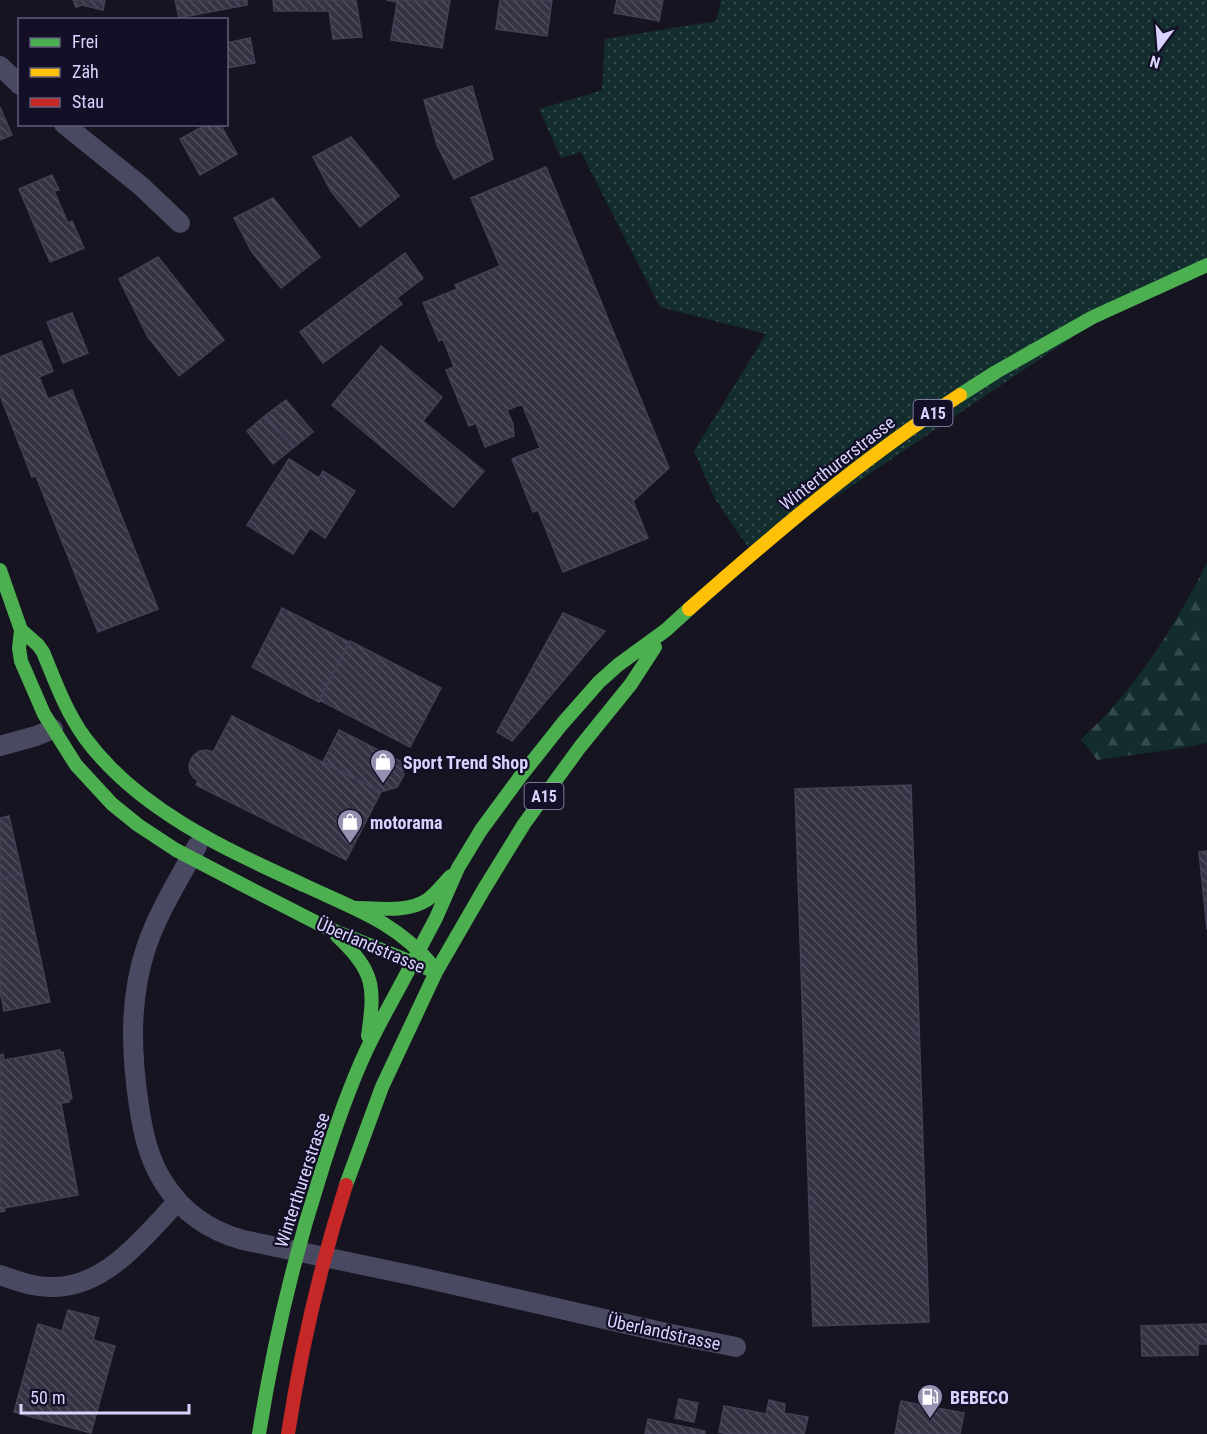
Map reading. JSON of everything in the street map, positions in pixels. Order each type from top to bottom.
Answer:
[{"type":"main road","name":"Winterthurerstrasse","points":[[666,630],[814,502],[892,441],[941,407],[1020,358],[1093,317],[1207,265]]},
{"type":"main road","name":"Überlandstrasse","points":[[0,570],[21,630],[19,648],[21,661],[40,706],[76,765],[112,804],[144,829],[191,858],[327,928],[436,972]]},
{"type":"main road","name":"Überlandstrasse","points":[[21,630],[43,652],[66,706],[85,738],[99,756],[123,779],[170,814],[204,835],[300,884],[391,926],[411,941],[436,972]]},
{"type":"main road","name":"A15","points":[[419,950],[458,868],[481,830],[525,770],[599,682],[666,630]]},
{"type":"main road","name":"A15","points":[[436,972],[524,824],[580,747],[631,684],[666,630]]},
{"type":"main road","points":[[356,908],[399,908],[417,904],[435,893],[458,868]]},
{"type":"main road","points":[[327,928],[356,954],[370,981],[373,1002],[366,1050]]},
{"type":"main road","name":"Winterthurerstrasse","points":[[259,1434],[275,1343],[305,1223],[327,1152],[366,1050],[419,950]]},
{"type":"main road","points":[[288,1434],[317,1284],[355,1158],[385,1081],[436,972]]},
{"type":"street","points":[[0,66],[18,83]]},
{"type":"street","points":[[66,126],[141,186],[180,223]]},
{"type":"street","points":[[0,746],[53,729]]},
{"type":"street","points":[[0,1275],[45,1287],[66,1286],[86,1281],[112,1265],[177,1202],[163,1183],[150,1155],[141,1119],[132,1038],[134,1005],[146,948],[163,908],[204,835]]},
{"type":"street","name":"Überlandstrasse","points":[[177,1202],[216,1231],[243,1240],[736,1347]]},
{"type":"green space","points":[[721,0],[1207,0],[1207,265],[1129,299],[752,553],[715,499],[694,451],[766,334],[660,307],[581,152],[561,158],[539,109],[602,90],[605,39],[716,21]]},
{"type":"green space","points":[[1207,562],[1207,743],[1097,760],[1081,739],[1100,721],[1136,679],[1168,633]]},
{"type":"building","points":[[73,0],[105,0],[103,10],[82,5],[76,7]]},
{"type":"building","points":[[175,0],[247,0],[247,5],[179,18]]},
{"type":"building","points":[[273,0],[356,0],[362,37],[333,39],[329,11],[274,11]]},
{"type":"building","points":[[386,0],[450,0],[442,48],[391,40],[397,2]]},
{"type":"building","points":[[500,0],[552,0],[547,36],[496,29]]},
{"type":"building","points":[[617,0],[663,0],[659,21],[614,13]]},
{"type":"building","points":[[250,38],[255,63],[228,68],[228,43]]},
{"type":"building","points":[[472,86],[493,159],[454,179],[437,145],[424,100]]},
{"type":"building","points":[[0,107],[12,135],[0,140]]},
{"type":"building","points":[[203,126],[221,126],[237,154],[200,175],[180,139]]},
{"type":"building","points":[[351,137],[399,196],[360,227],[331,191],[313,157]]},
{"type":"building","points":[[546,167],[669,468],[633,501],[648,538],[563,572],[538,510],[533,512],[512,459],[540,448],[522,404],[507,410],[513,424],[514,436],[485,447],[476,423],[469,426],[446,370],[454,367],[443,339],[439,341],[423,303],[457,289],[455,285],[500,266],[471,198]]},
{"type":"building","points":[[52,175],[59,190],[54,191],[68,223],[72,221],[84,248],[50,262],[19,189]]},
{"type":"building","points":[[273,198],[320,257],[281,288],[252,252],[234,218]]},
{"type":"building","points":[[405,253],[423,278],[397,298],[402,304],[323,363],[300,332]]},
{"type":"building","points":[[158,257],[224,340],[179,376],[148,337],[119,279]]},
{"type":"building","points":[[72,313],[88,353],[63,363],[47,322]]},
{"type":"building","points":[[41,341],[53,371],[39,377],[48,399],[72,390],[158,609],[98,632],[36,476],[32,477],[0,395],[0,357]]},
{"type":"building","points":[[381,346],[442,397],[423,421],[484,471],[453,507],[332,405]]},
{"type":"building","points":[[286,400],[313,432],[293,448],[266,415]]},
{"type":"building","points":[[266,415],[293,448],[273,464],[247,431]]},
{"type":"building","points":[[289,459],[319,478],[323,471],[355,491],[325,538],[310,528],[293,554],[247,525]]},
{"type":"building","points":[[282,608],[349,642],[319,702],[252,667]]},
{"type":"building","points":[[563,613],[605,631],[512,741],[497,732]]},
{"type":"building","points":[[350,641],[441,688],[410,747],[319,700]]},
{"type":"building","points":[[232,716],[381,792],[346,860],[196,785],[198,781],[190,772],[191,759],[200,751],[213,752]]},
{"type":"building","points":[[339,730],[400,761],[404,775],[397,787],[381,792],[323,762]]},
{"type":"building","points":[[911,785],[929,1322],[813,1326],[795,789]]},
{"type":"building","points":[[9,816],[22,874],[0,879],[0,818]]},
{"type":"building","points":[[1207,851],[1207,930],[1199,852]]},
{"type":"building","points":[[22,874],[50,1002],[4,1011],[0,996],[0,879]]},
{"type":"building","points":[[60,1050],[60,1053],[63,1052],[72,1099],[61,1103],[78,1195],[4,1208],[5,1211],[0,1212],[0,1055],[3,1054],[4,1060]]},
{"type":"building","points":[[68,1310],[99,1318],[93,1340],[115,1346],[91,1433],[14,1412],[38,1324],[62,1331]]},
{"type":"building","points":[[1207,1324],[1207,1344],[1198,1344],[1198,1355],[1142,1356],[1141,1326]]},
{"type":"building","points":[[679,1399],[698,1403],[694,1422],[675,1418]]},
{"type":"building","points":[[769,1400],[785,1404],[784,1413],[808,1417],[804,1434],[719,1432],[724,1406],[766,1414]]},
{"type":"building","name":"BEBECO","points":[[901,1401],[964,1413],[960,1434],[895,1434]]},
{"type":"building","points":[[648,1419],[705,1431],[705,1434],[645,1434]]},
{"type":"traffic: fast","points":[[960,395],[1093,317],[1207,265]]},
{"type":"traffic: fast","points":[[0,570],[21,630],[19,648],[21,661],[44,714],[76,765],[112,804],[138,825],[176,850],[247,887],[327,928],[436,972]]},
{"type":"traffic: fast","points":[[419,950],[458,868],[481,830],[520,777],[599,682],[666,630],[689,609]]},
{"type":"traffic: fast","points":[[21,630],[43,652],[67,707],[85,738],[106,764],[131,786],[157,807],[215,842],[374,918],[404,938],[432,965]]},
{"type":"traffic: fast","points":[[436,972],[524,824],[580,747],[631,684],[655,647]]},
{"type":"traffic: fast","points":[[356,908],[411,907],[427,900],[451,876]]},
{"type":"traffic: fast","points":[[337,936],[359,960],[369,981],[371,1004],[368,1036]]},
{"type":"traffic: fast","points":[[259,1434],[285,1304],[301,1239],[330,1145],[366,1051],[419,950]]},
{"type":"traffic: fast","points":[[346,1185],[382,1087],[436,972]]},
{"type":"traffic: slow","points":[[689,609],[854,470],[960,395]]},
{"type":"traffic: jam","points":[[288,1434],[312,1308],[346,1185]]},
{"type":"place","name":"Sport Trend Shop","points":[[383,785]]},
{"type":"place","name":"motorama","points":[[350,845]]},
{"type":"place","name":"BEBECO","points":[[930,1420]]}]
